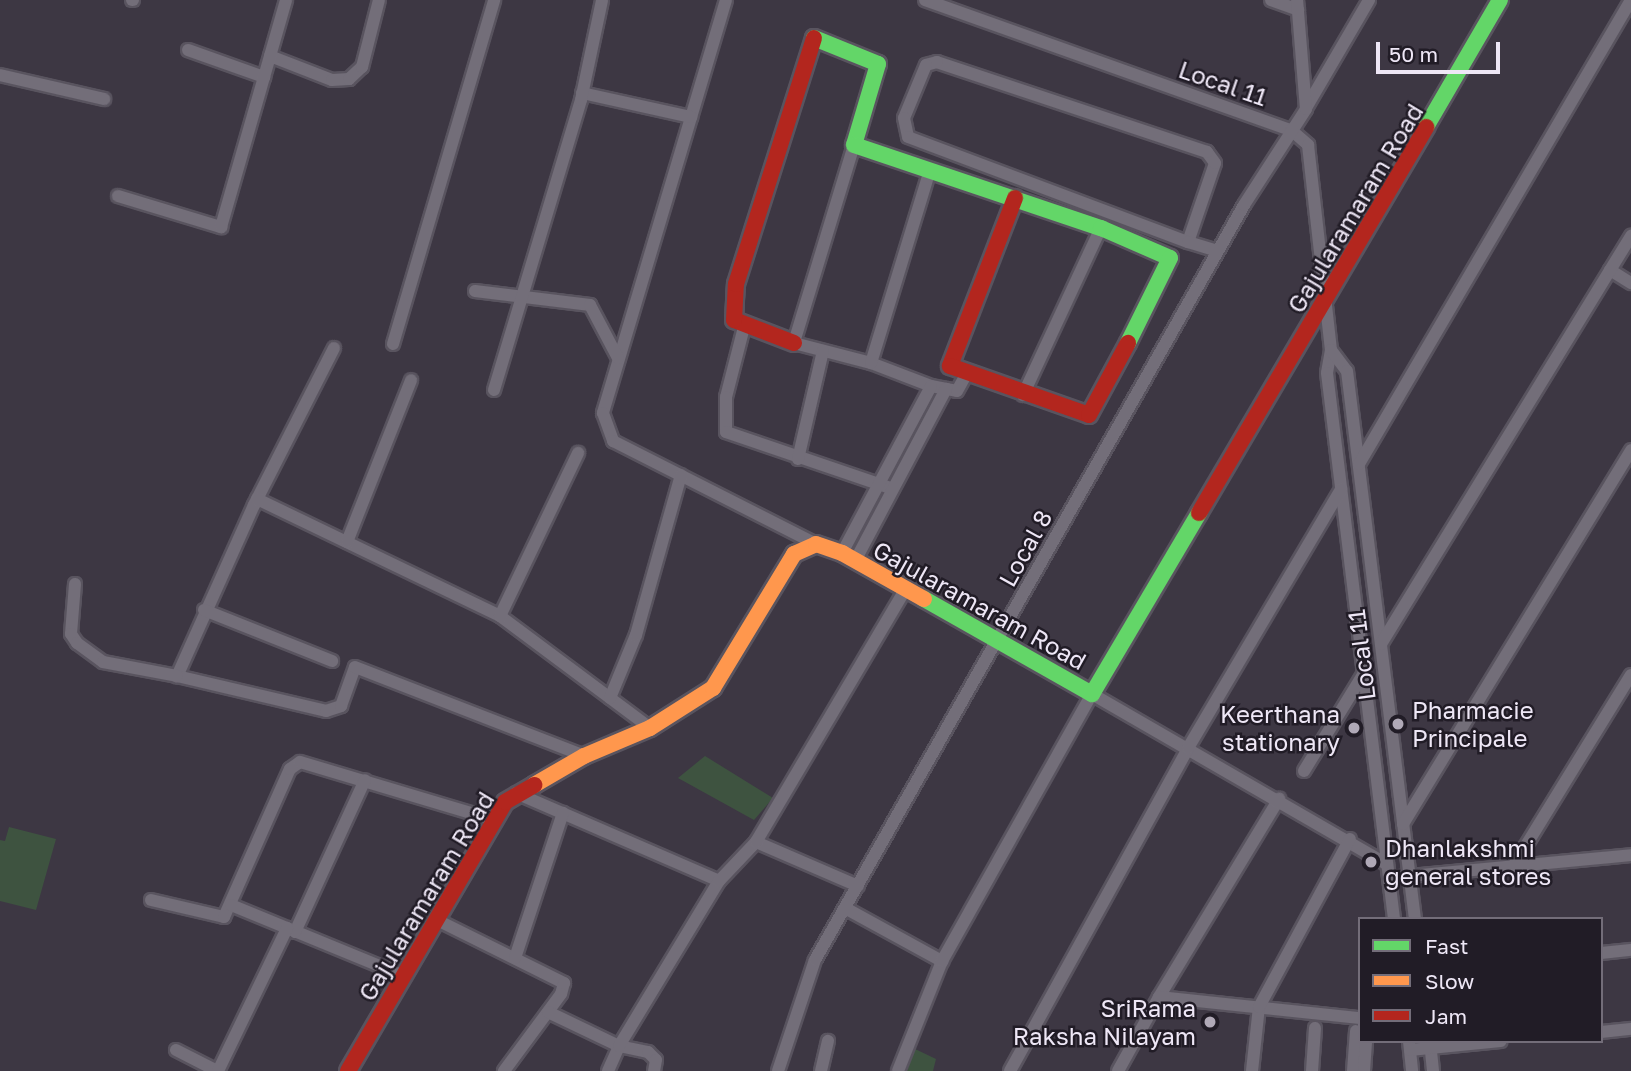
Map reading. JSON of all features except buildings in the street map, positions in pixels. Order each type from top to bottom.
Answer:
[{"type":"main road","name":"Gajularamaram Road","points":[[348,1071],[494,820],[516,793],[584,756],[650,729],[713,688],[794,554],[816,544],[848,557],[906,588],[996,643],[1092,694],[1323,307],[1500,0]]},
{"type":"main road","points":[[794,343],[744,327],[734,320],[736,285],[813,38],[878,64],[854,145],[1015,198],[1165,253],[1170,266],[1094,410],[1078,414],[950,366],[1015,198]]},
{"type":"street","points":[[118,196],[221,228],[286,0]]},
{"type":"street","points":[[270,56],[332,79],[349,79],[362,67],[379,0]]},
{"type":"street","points":[[393,344],[494,0]]},
{"type":"street","points":[[494,390],[582,93],[602,0]]},
{"type":"street","points":[[726,0],[603,413],[613,441],[816,544]]},
{"type":"street","name":"Local 11","points":[[925,0],[1302,135],[1312,159],[1323,307],[1331,350],[1327,373],[1394,917]]},
{"type":"street","points":[[1271,0],[1297,5],[1306,109]]},
{"type":"street","name":"Local 8","points":[[778,1071],[815,960],[1217,251],[1306,109],[1369,0]]},
{"type":"street","points":[[1358,465],[1631,0]]},
{"type":"street","points":[[188,50],[264,76]]},
{"type":"street","points":[[1188,242],[1215,163],[1208,152],[937,62],[926,65],[904,118],[908,136],[1188,242],[1217,251]]},
{"type":"street","points":[[0,75],[104,99]]},
{"type":"street","points":[[582,93],[691,117]]},
{"type":"street","points":[[854,145],[794,343],[871,363],[931,386],[957,391],[967,373]]},
{"type":"street","points":[[871,363],[930,170]]},
{"type":"street","points":[[1023,395],[1101,228]]},
{"type":"street","points":[[1381,644],[1631,236]]},
{"type":"street","points":[[1610,270],[1631,283]]},
{"type":"street","points":[[475,291],[590,305],[618,358]]},
{"type":"street","points":[[744,327],[726,397],[726,432],[798,459],[893,489]]},
{"type":"street","points":[[177,676],[204,610],[257,499],[334,348]]},
{"type":"street","name":"Local 11","points":[[1331,350],[1347,371],[1415,917]]},
{"type":"street","points":[[798,459],[824,351]]},
{"type":"street","points":[[347,542],[411,380]]},
{"type":"street","points":[[848,557],[880,483],[931,386]]},
{"type":"street","points":[[848,557],[893,489],[946,389]]},
{"type":"street","points":[[1403,824],[1631,450]]},
{"type":"street","points":[[500,616],[578,453]]},
{"type":"street","points":[[610,698],[636,635],[681,475]]},
{"type":"street","points":[[1010,1071],[1188,748],[1341,489]]},
{"type":"street","points":[[257,499],[500,616],[650,729]]},
{"type":"street","points":[[1345,523],[1365,520]]},
{"type":"street","points":[[75,584],[71,634],[83,648],[103,662],[177,676],[326,711],[341,706],[355,667],[584,756]]},
{"type":"street","points":[[608,1071],[619,1046],[719,881],[756,842],[906,588]]},
{"type":"street","points":[[204,610],[332,661]]},
{"type":"street","points":[[1304,771],[1364,673]]},
{"type":"street","points":[[1514,865],[1631,674]]},
{"type":"street","points":[[898,1071],[942,961],[1092,694],[1350,839],[1388,871],[1409,876],[1631,855]]},
{"type":"street","points":[[1368,708],[1388,705]]},
{"type":"street","points":[[151,900],[219,919],[231,905],[294,764],[307,761],[494,820]]},
{"type":"street","points":[[176,1049],[218,1071],[365,780]]},
{"type":"street","points":[[516,793],[719,881]]},
{"type":"street","points":[[1118,1071],[1159,997],[1279,799]]},
{"type":"street","points":[[515,958],[563,813]]},
{"type":"street","points":[[1252,1071],[1259,1007],[1350,839]]},
{"type":"street","points":[[756,842],[858,886]]},
{"type":"street","points":[[231,905],[404,976]]},
{"type":"street","points":[[845,908],[942,961]]},
{"type":"street","points":[[437,920],[564,984],[548,1012],[505,1071]]},
{"type":"street","points":[[1603,953],[1631,950]]},
{"type":"street","points":[[1159,997],[1259,1007],[1358,1024],[1353,1071]]},
{"type":"street","points":[[548,1012],[619,1046],[653,1056],[654,1071]]},
{"type":"street","points":[[1312,1071],[1315,1028]]},
{"type":"street","points":[[1603,1032],[1631,1029]]},
{"type":"street","points":[[821,1071],[828,1041]]},
{"type":"street","points":[[1364,1071],[1366,1043]]},
{"type":"street","points":[[1412,1071],[1409,1046],[1454,1043]]},
{"type":"street","points":[[1430,1044],[1433,1071]]},
{"type":"green space","points":[[705,756],[773,798],[754,820],[678,778]]},
{"type":"green space","points":[[9,827],[56,839],[36,910],[0,901],[0,840],[5,841]]},
{"type":"green space","points":[[913,1048],[936,1059],[933,1071],[906,1071]]},
{"type":"traffic: fast","points":[[1426,127],[1500,0]]},
{"type":"traffic: fast","points":[[814,38],[878,64],[854,145],[1101,228],[1170,258],[1128,343]]},
{"type":"traffic: fast","points":[[924,599],[1092,694],[1199,513]]},
{"type":"traffic: slow","points":[[534,785],[584,756],[650,728],[713,688],[794,554],[816,544],[842,553],[924,599]]},
{"type":"traffic: jam","points":[[794,343],[734,320],[736,284],[814,38]]},
{"type":"traffic: jam","points":[[1199,513],[1426,127]]},
{"type":"traffic: jam","points":[[1015,198],[950,366],[1089,415],[1128,343]]},
{"type":"traffic: jam","points":[[348,1071],[505,802],[534,785]]},
{"type":"place","name":"Pharmacie Principale","points":[[1398,724]]},
{"type":"place","name":"Keerthana stationary","points":[[1354,728]]},
{"type":"place","name":"Dhanlakshmi general stores","points":[[1371,862]]},
{"type":"place","name":"SriRama Raksha Nilayam","points":[[1210,1022]]}]
